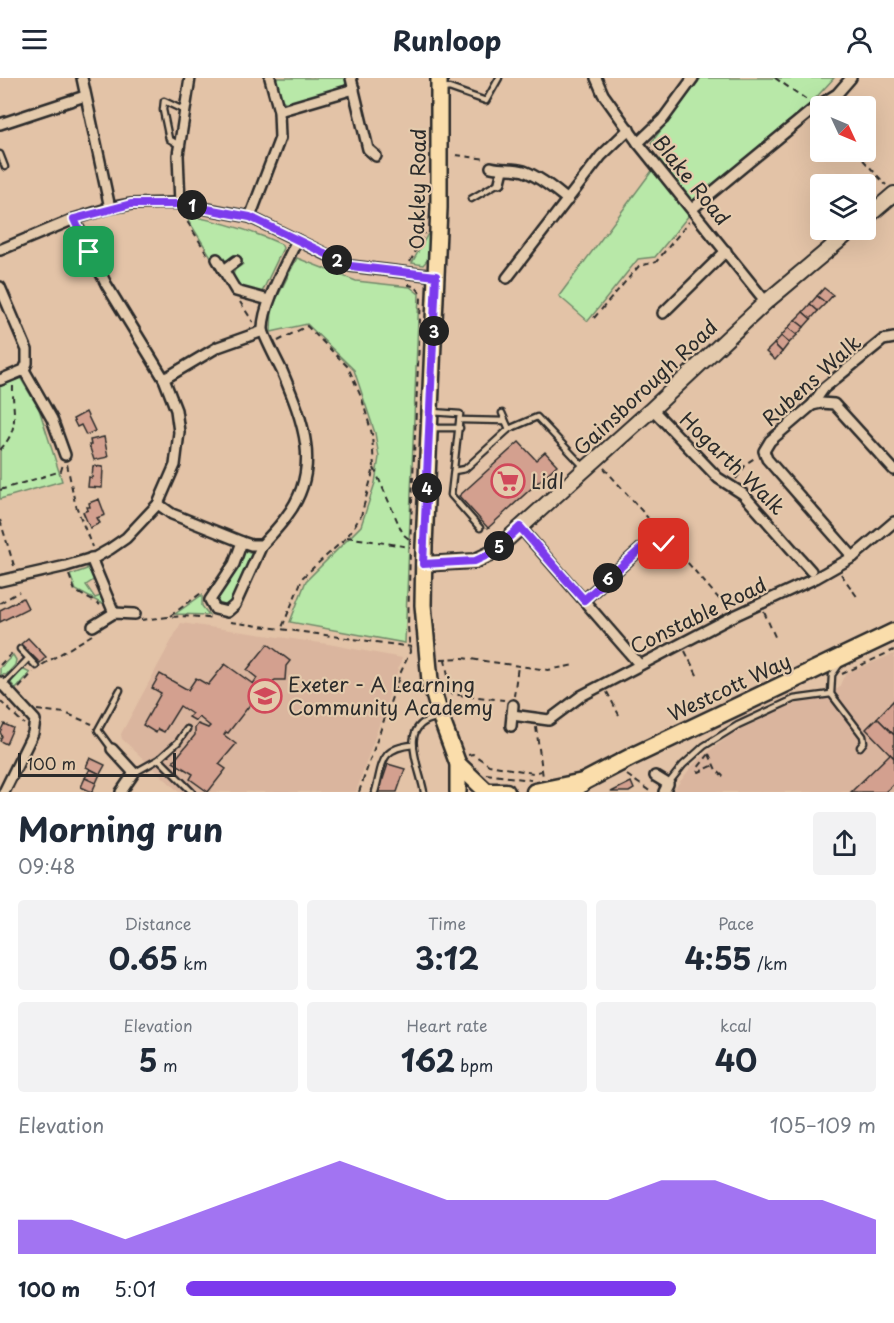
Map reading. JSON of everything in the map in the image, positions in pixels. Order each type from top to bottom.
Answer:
[{"type":"highway","name":"Westcott Way","points":[[540,786],[577,787],[894,632]]},
{"type":"highway","points":[[488,792],[506,792]]},
{"type":"main road","name":"Oakley Road","points":[[440,84],[436,276],[423,605],[430,681],[441,718],[464,761]]},
{"type":"main road","points":[[458,792],[464,761]]},
{"type":"main road","points":[[464,761],[488,792]]},
{"type":"street","points":[[82,78],[110,208]]},
{"type":"street","points":[[178,203],[178,154],[190,78]]},
{"type":"street","points":[[250,217],[280,138],[279,111],[270,78]]},
{"type":"street","points":[[351,78],[368,149],[376,156]]},
{"type":"street","name":"Blake Road","points":[[596,78],[603,94],[638,142],[766,302]]},
{"type":"street","points":[[638,142],[663,119],[693,78]]},
{"type":"street","points":[[834,96],[851,78]]},
{"type":"street","points":[[279,111],[354,89]]},
{"type":"street","points":[[0,124],[85,96]]},
{"type":"street","points":[[694,212],[810,113]]},
{"type":"street","points":[[507,278],[601,156],[629,129]]},
{"type":"street","points":[[491,167],[524,171],[547,184],[568,200]]},
{"type":"street","points":[[500,182],[503,170]]},
{"type":"street","points":[[876,206],[890,190]]},
{"type":"street","points":[[0,250],[74,219],[110,208],[131,204],[178,203],[250,217],[351,266],[436,276]]},
{"type":"street","points":[[0,581],[66,566],[93,557],[126,538],[158,504],[175,465],[179,432],[176,410],[164,379],[106,284],[74,219]]},
{"type":"street","points":[[261,331],[269,300],[297,240]]},
{"type":"street","name":"Gainsborough Road","points":[[423,564],[475,561],[492,553],[652,409],[766,302],[840,240]]},
{"type":"street","points":[[663,313],[726,251]]},
{"type":"street","points":[[218,259],[236,291],[269,300]]},
{"type":"street","points":[[224,270],[236,261]]},
{"type":"street","points":[[0,287],[27,350],[27,363],[24,370],[0,380]]},
{"type":"street","points":[[164,379],[218,346],[261,331]]},
{"type":"street","points":[[242,542],[234,564],[210,600],[215,609],[227,612],[235,605],[262,545],[287,516],[300,494],[307,471],[307,448],[301,415],[271,344],[261,331]]},
{"type":"street","name":"Rubens Walk","points":[[766,456],[764,451],[770,441],[812,405],[824,388],[884,340],[894,338]]},
{"type":"street","points":[[24,370],[52,419],[65,455]]},
{"type":"street","points":[[812,405],[834,404],[894,470]]},
{"type":"street","name":"Hogarth Walk","points":[[652,409],[718,478],[744,494],[811,571]]},
{"type":"street","points":[[766,456],[853,557]]},
{"type":"street","points":[[158,504],[172,514],[242,542],[262,545]]},
{"type":"street","name":"Constable Road","points":[[511,726],[513,710],[535,718],[549,720],[581,696],[639,664],[836,567],[853,557],[894,522]]},
{"type":"street","points":[[520,527],[639,664]]},
{"type":"street","points":[[647,528],[664,544]]},
{"type":"street","points":[[584,600],[655,536]]},
{"type":"street","points":[[93,557],[112,610]]},
{"type":"street","points":[[791,565],[800,558]]},
{"type":"street","points":[[112,610],[134,617]]},
{"type":"street","points":[[95,629],[112,610]]},
{"type":"street","points":[[2,684],[35,720],[33,733],[4,792]]},
{"type":"street","points":[[112,749],[134,772],[122,792]]},
{"type":"street","points":[[655,776],[667,788]]},
{"type":"lane","points":[[440,84],[486,101],[500,78]]},
{"type":"lane","points":[[179,145],[169,139],[163,110],[164,101],[185,111]]},
{"type":"lane","points":[[0,154],[5,167]]},
{"type":"lane","points":[[471,199],[500,182]]},
{"type":"lane","points":[[502,413],[509,429]]},
{"type":"lane","points":[[429,420],[460,414],[451,495],[480,528]]},
{"type":"lane","points":[[454,471],[465,470],[509,429],[537,417],[585,468]]},
{"type":"lane","points":[[429,420],[460,428]]},
{"type":"lane","points":[[460,420],[505,421]]},
{"type":"lane","points":[[20,649],[36,666]]},
{"type":"lane","points":[[845,656],[832,675],[831,694],[862,736],[864,742],[860,747]]},
{"type":"lane","points":[[2,684],[28,659]]},
{"type":"lane","points":[[112,749],[98,730],[120,690]]},
{"type":"lane","points":[[667,788],[683,765],[704,746],[738,725],[794,699],[831,694]]},
{"type":"lane","points":[[424,792],[413,745],[414,731],[426,720],[441,718]]},
{"type":"lane","points":[[134,772],[159,759],[178,742],[187,729]]},
{"type":"lane","points":[[375,792],[385,756],[391,750],[413,745]]},
{"type":"lane","points":[[159,759],[192,792]]},
{"type":"path","points":[[775,78],[810,104]]},
{"type":"path","points":[[456,155],[491,159],[503,170]]},
{"type":"path","points":[[865,162],[890,190]]},
{"type":"path","points":[[178,203],[213,262],[218,259]]},
{"type":"path","points":[[594,318],[639,266],[656,262],[694,212]]},
{"type":"path","points":[[359,792],[400,674],[410,652],[408,638],[410,540],[421,293],[417,288],[409,285],[409,279]]},
{"type":"path","points":[[236,291],[240,303],[261,331]]},
{"type":"path","points":[[271,344],[307,326],[348,367],[362,399],[372,434],[374,468],[361,516],[347,537],[303,577],[281,630]]},
{"type":"path","points":[[0,450],[15,429],[14,374]]},
{"type":"path","points":[[0,490],[61,471],[65,455]]},
{"type":"path","points":[[65,455],[75,503],[93,557]]},
{"type":"path","points":[[731,486],[747,463],[766,456]]},
{"type":"path","points":[[374,468],[403,534],[410,540]]},
{"type":"path","points":[[0,520],[17,577]]},
{"type":"path","points":[[347,537],[410,547]]},
{"type":"path","points":[[66,566],[75,591],[112,610]]},
{"type":"path","points":[[836,567],[858,598]]},
{"type":"path","points":[[170,616],[210,586],[219,584]]},
{"type":"path","points":[[0,603],[20,592]]},
{"type":"path","points":[[760,604],[776,639]]},
{"type":"path","points":[[134,617],[192,615],[216,620]]},
{"type":"path","points":[[227,621],[410,647]]},
{"type":"path","points":[[13,694],[38,667],[95,629]]},
{"type":"path","points":[[681,643],[698,677]]},
{"type":"path","points":[[0,665],[18,647],[20,649]]},
{"type":"path","points":[[839,678],[845,672],[894,650]]},
{"type":"path","points":[[438,659],[463,658],[548,670],[575,666]]},
{"type":"path","points":[[445,659],[451,694],[513,701],[518,666]]},
{"type":"path","points":[[603,684],[619,715]]},
{"type":"path","points":[[0,701],[33,733]]},
{"type":"path","points":[[28,712],[40,710],[65,713],[100,727]]},
{"type":"path","points":[[480,772],[540,786],[541,771],[535,718]]},
{"type":"path","points":[[714,765],[699,772],[697,769],[708,752],[714,765],[724,777]]},
{"type":"path","points":[[464,761],[473,754],[489,765],[533,773],[541,771]]},
{"type":"path","points":[[626,774],[651,792]]},
{"type":"shaded area","name":"Exeter - A Learning Community Academy","points":[[181,623],[328,644],[402,658],[356,792],[179,792],[122,739],[121,734]]},
{"type":"shaded area","points":[[894,654],[894,792],[672,792],[693,765],[735,732],[791,705],[819,699],[839,688],[843,678],[849,672]]},
{"type":"green space","points":[[275,78],[346,78],[347,82],[342,89],[286,103],[279,97]]},
{"type":"green space","points":[[701,78],[834,78],[817,96],[810,96],[810,104],[685,207],[690,214],[655,257],[638,259],[588,321],[559,296],[663,156],[651,143]]},
{"type":"green space","points":[[185,215],[234,226],[281,244],[283,248],[262,292],[247,289],[235,279],[233,274],[235,270],[243,264],[238,256],[229,261],[213,260]]},
{"type":"green space","points":[[430,230],[429,258],[423,265],[412,263]]},
{"type":"green space","points":[[297,258],[356,281],[410,287],[419,294],[405,643],[290,622],[306,581],[361,526],[375,483],[379,457],[375,433],[354,370],[307,324],[271,332],[272,308]]},
{"type":"green space","points":[[20,377],[39,409],[62,481],[0,499],[0,382]]},
{"type":"green space","points":[[243,551],[253,554],[232,603],[220,606],[217,599],[219,591]]},
{"type":"green space","points":[[86,565],[95,579],[86,585],[95,598],[103,595],[106,606],[76,590],[70,575],[87,569]]},
{"type":"green space","points":[[202,595],[202,606],[209,615],[175,614]]},
{"type":"green space","points":[[13,655],[16,660],[15,665],[6,675],[0,674],[0,668]]},
{"type":"green space","points":[[24,670],[30,673],[16,689],[11,683],[18,673]]},
{"type":"building","points":[[824,288],[833,295],[826,303],[817,296]]},
{"type":"building","points":[[817,296],[826,303],[818,311],[810,304]]},
{"type":"building","points":[[810,304],[818,311],[811,319],[803,312]]},
{"type":"building","points":[[803,312],[811,319],[804,327],[795,320]]},
{"type":"building","points":[[795,320],[804,327],[797,335],[788,328]]},
{"type":"building","points":[[788,328],[797,335],[789,343],[781,336]]},
{"type":"building","points":[[781,336],[789,343],[782,352],[774,344]]},
{"type":"building","points":[[774,344],[782,352],[775,360],[766,352]]},
{"type":"building","points":[[86,412],[95,431],[86,435],[81,425],[77,427],[73,419]]},
{"type":"building","points":[[104,437],[108,457],[94,460],[89,445],[91,445],[90,440]]},
{"type":"building","name":"Lidl","points":[[519,442],[536,460],[545,452],[557,465],[488,528],[459,496]]},
{"type":"building","points":[[93,466],[103,467],[102,488],[88,487],[89,477],[92,478]]},
{"type":"building","points":[[99,499],[105,515],[97,518],[100,523],[90,528],[83,512],[90,507],[89,503]]},
{"type":"building","points":[[23,598],[28,608],[0,622],[0,610]]},
{"type":"building","points":[[28,638],[46,657],[40,663],[21,644]]},
{"type":"building","points":[[268,644],[290,661],[286,666],[285,680],[275,680],[270,687],[266,684],[228,733],[226,732],[224,735],[236,744],[219,764],[226,769],[208,792],[190,779],[193,774],[173,762],[195,735],[195,728],[198,724],[208,728],[210,726],[199,717],[196,721],[189,717],[192,714],[180,706],[164,732],[158,729],[156,733],[143,725],[161,693],[152,688],[160,674],[188,690],[196,678],[208,685],[225,664],[253,684],[257,678],[247,670]]},
{"type":"building","points":[[894,700],[894,735],[877,718]]},
{"type":"building","points":[[877,718],[894,735],[894,758],[866,729]]},
{"type":"building","points":[[4,724],[13,728],[6,744],[0,741],[2,736],[0,732]]},
{"type":"building","points":[[890,754],[894,758],[894,784],[885,792],[851,792]]},
{"type":"building","points":[[90,758],[105,765],[100,774],[86,767]]},
{"type":"building","points":[[388,764],[405,769],[397,792],[379,792],[380,778],[383,779]]},
{"type":"building","points":[[90,769],[100,774],[96,783],[85,778]]},
{"type":"building","points":[[85,778],[96,783],[92,792],[81,787]]},
{"type":"building","points":[[631,782],[634,789],[629,792],[611,792]]},
{"type":"place","name":"Lidl","points":[[508,481]]},
{"type":"place","name":"Exeter - A Learning Community Academy","points":[[265,696]]},
{"type":"route","points":[[89,252],[74,219],[131,204],[176,203],[250,217],[351,266],[436,276],[423,564],[475,561],[484,558],[520,527],[584,600],[655,536],[664,544]]}]
